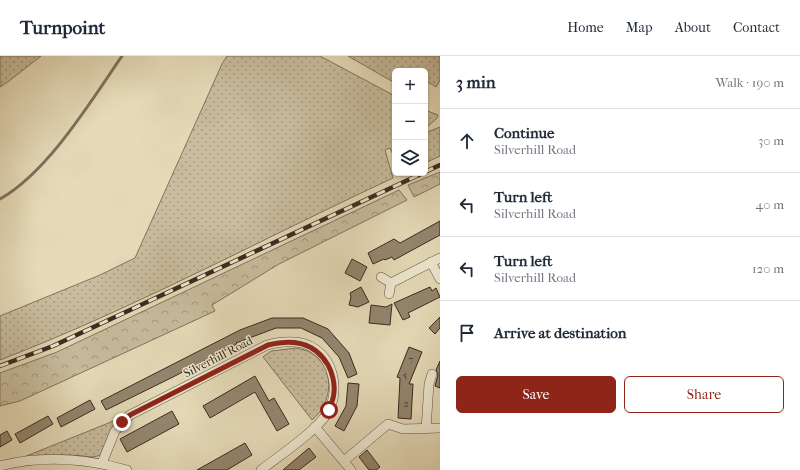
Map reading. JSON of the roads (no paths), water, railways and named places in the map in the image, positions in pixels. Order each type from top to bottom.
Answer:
[{"type":"street","points":[[391,283],[440,258]]},
{"type":"street","points":[[431,262],[440,279]]},
{"type":"street","points":[[381,277],[391,283]]},
{"type":"street","points":[[389,294],[391,283]]},
{"type":"street","name":"Silverhill Road","points":[[102,463],[115,431],[130,415],[268,345],[281,342],[298,343],[315,349],[327,363],[331,371],[335,391],[329,410],[315,427],[261,470]]},
{"type":"street","points":[[426,429],[429,384],[432,374]]},
{"type":"street","points":[[344,461],[388,424],[403,429],[440,428]]},
{"type":"street","points":[[315,427],[351,470]]},
{"type":"street","points":[[0,466],[37,460],[65,459],[102,463],[126,470]]},
{"type":"waterway","points":[[0,199],[18,187],[52,154],[122,56]]},
{"type":"railway","points":[[428,171],[440,165]]},
{"type":"railway","points":[[0,366],[53,346],[417,176]]}]
